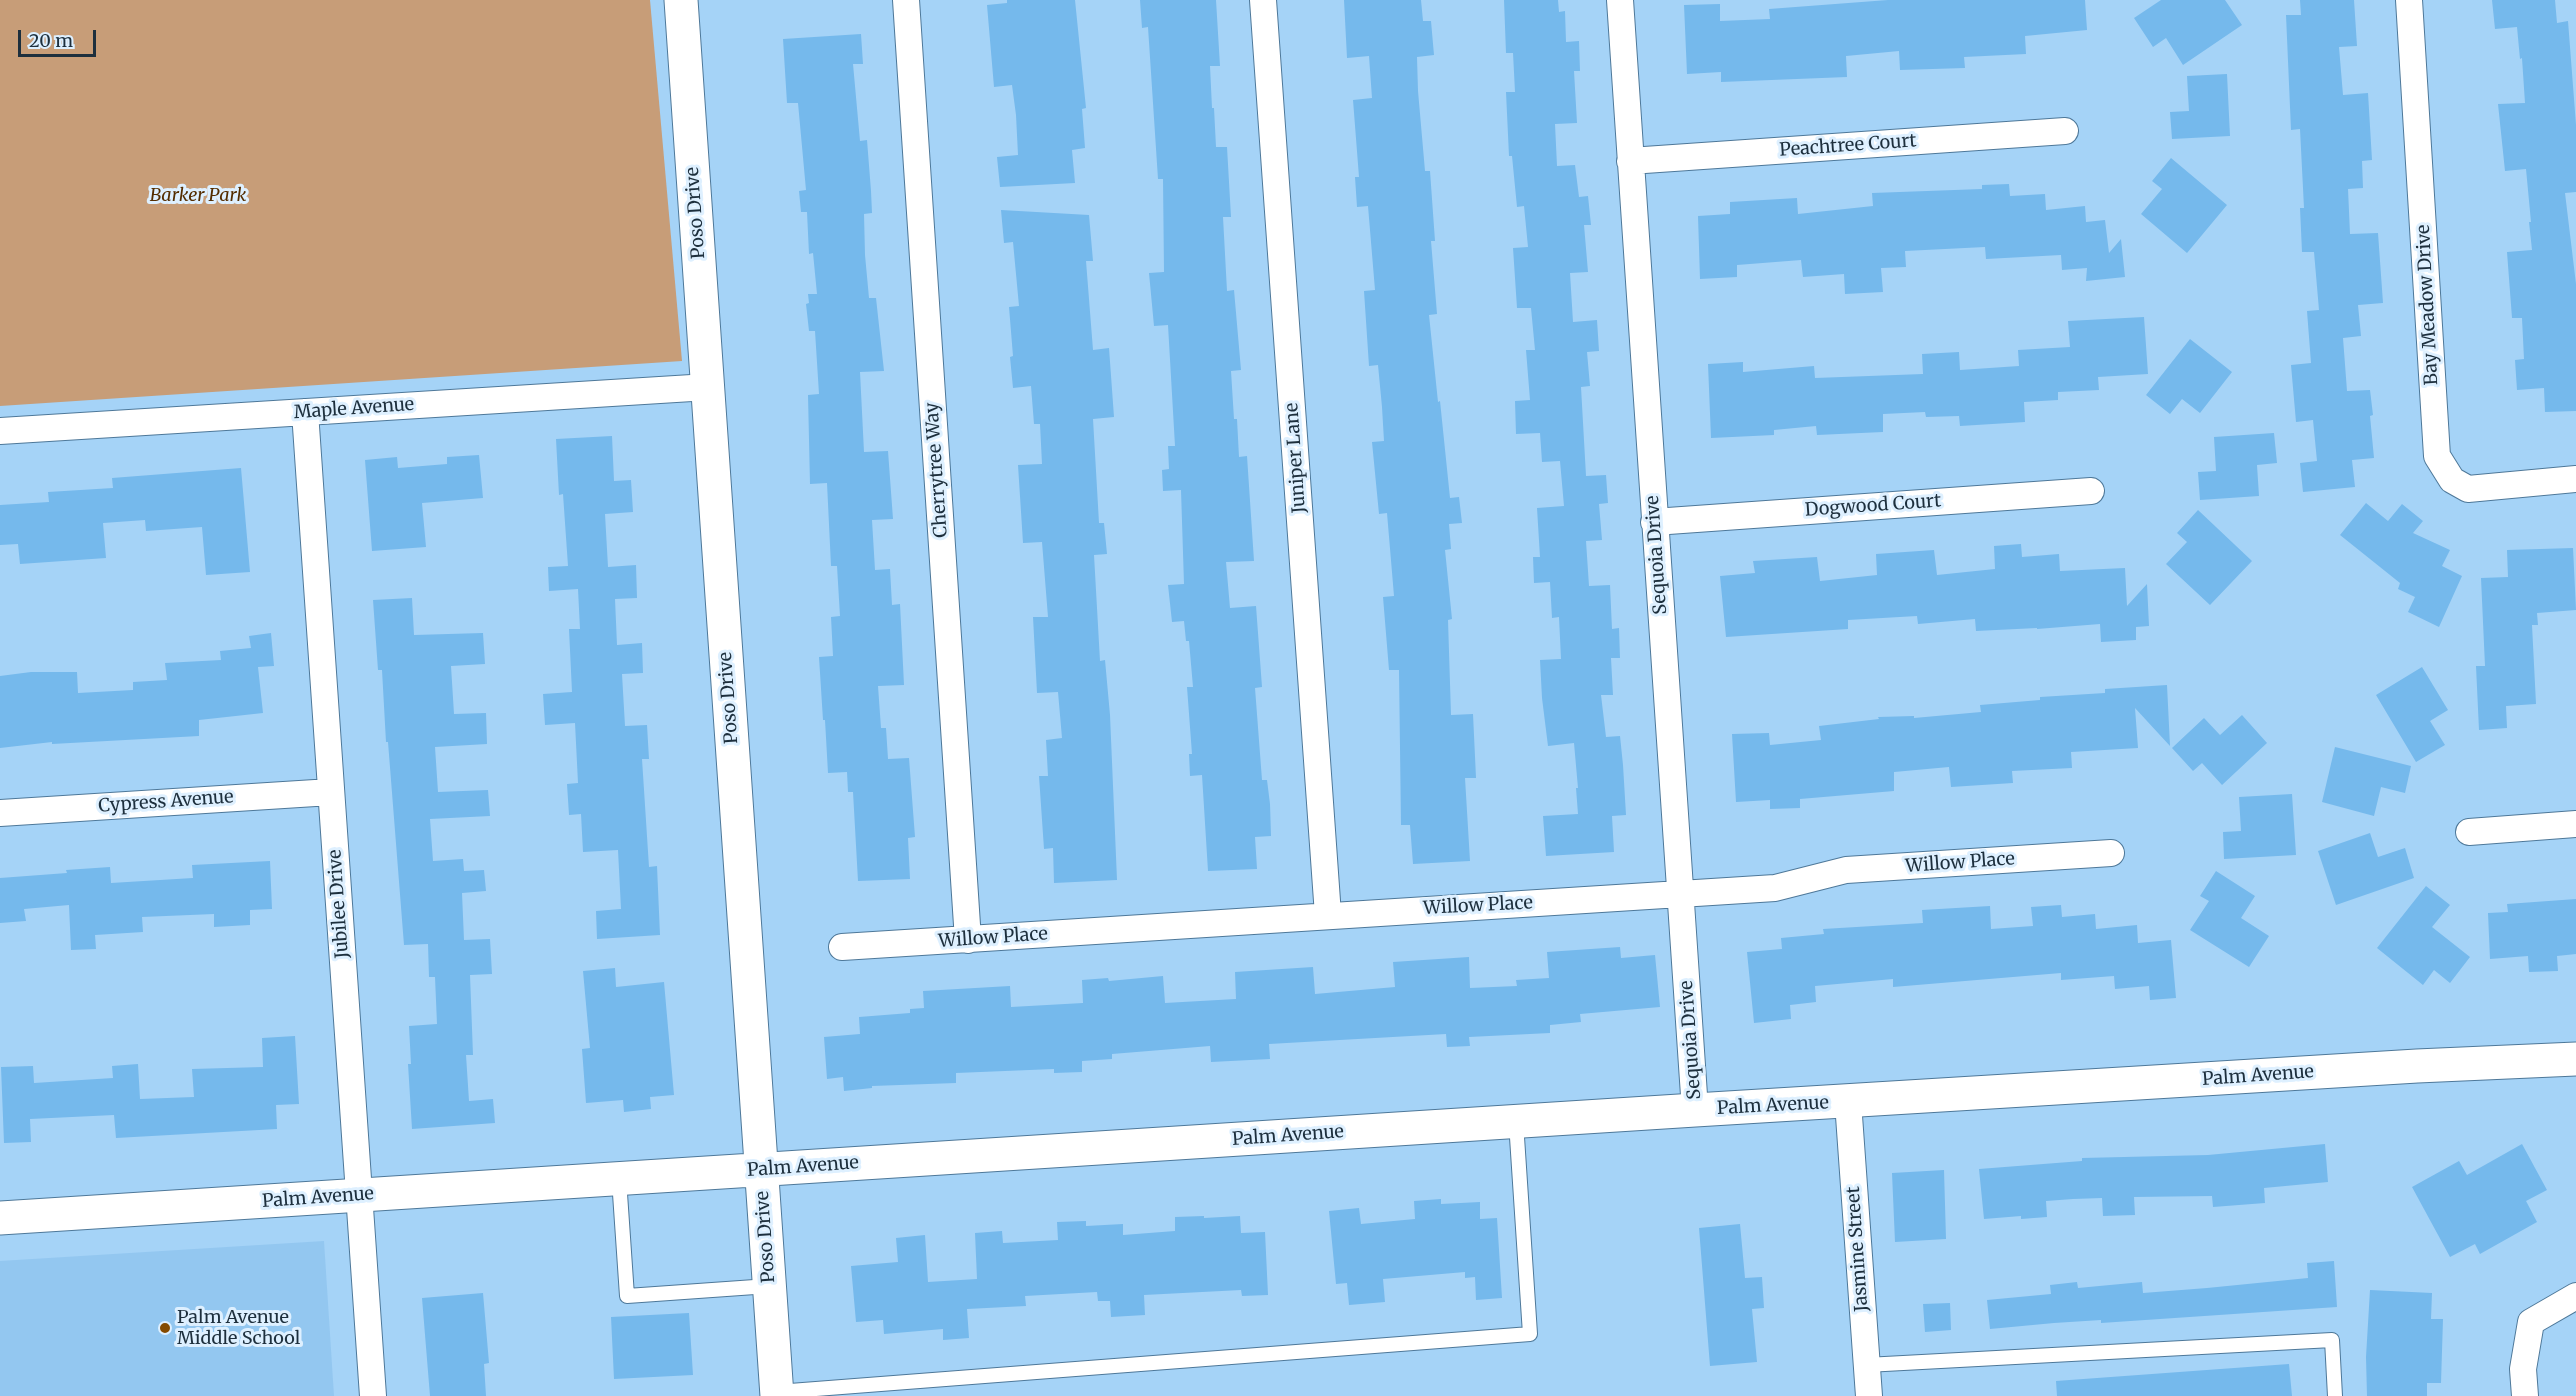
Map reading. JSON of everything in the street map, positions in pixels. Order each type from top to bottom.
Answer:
[{"type":"main road","name":"Poso Drive","points":[[681,0],[777,1394]]},
{"type":"main road","name":"Palm Avenue","points":[[0,1218],[1695,1110],[2417,1066],[2576,1059]]},
{"type":"street","name":"Cherrytree Way","points":[[906,0],[968,940]]},
{"type":"street","name":"Juniper Lane","points":[[1263,0],[1328,915]]},
{"type":"street","name":"Sequoia Drive","points":[[1620,0],[1695,1110]]},
{"type":"street","name":"Bay Meadow Drive","points":[[2409,0],[2437,456],[2452,480],[2468,489],[2576,479]]},
{"type":"street","name":"Peachtree Court","points":[[1630,161],[2065,131]]},
{"type":"street","name":"Maple Avenue","points":[[0,431],[708,387]]},
{"type":"street","name":"Jubilee Drive","points":[[305,412],[373,1396]]},
{"type":"street","name":"Dogwood Court","points":[[1654,522],[2091,491]]},
{"type":"street","name":"Cypress Avenue","points":[[0,813],[331,792]]},
{"type":"street","points":[[2469,832],[2576,824]]},
{"type":"street","name":"Willow Place","points":[[842,947],[1775,888],[1846,870],[2111,853]]},
{"type":"street","name":"Jasmine Street","points":[[1848,1102],[1869,1396]]},
{"type":"street","points":[[2525,1396],[2523,1369],[2531,1322],[2576,1296]]},
{"type":"lane","points":[[777,1394],[1530,1334],[1516,1122]]},
{"type":"lane","points":[[619,1179],[627,1296],[769,1286]]},
{"type":"lane","points":[[1866,1365],[2332,1340],[2336,1396]]},
{"type":"shaded area","name":"Palm Avenue Middle School","points":[[324,1241],[334,1396],[0,1396],[0,1261]]},
{"type":"green space","name":"Barker Park","points":[[0,0],[650,0],[682,361],[0,406]]},
{"type":"building","points":[[1007,0],[1075,0],[1086,108],[1082,109],[1085,148],[1072,150],[1075,183],[1000,187],[997,157],[1018,155],[1016,115],[1012,85],[994,87],[987,5],[1007,3]]},
{"type":"building","points":[[1140,0],[1216,0],[1220,66],[1210,66],[1212,108],[1214,108],[1216,147],[1227,147],[1231,217],[1223,217],[1227,291],[1234,290],[1241,370],[1231,371],[1234,419],[1237,419],[1239,457],[1247,456],[1254,561],[1226,562],[1230,608],[1256,606],[1262,687],[1255,688],[1262,780],[1267,780],[1271,836],[1255,837],[1257,869],[1208,871],[1202,775],[1190,776],[1189,754],[1192,754],[1187,687],[1193,687],[1189,641],[1186,641],[1184,621],[1172,622],[1168,585],[1184,584],[1181,490],[1163,491],[1162,470],[1169,469],[1168,446],[1175,446],[1168,325],[1154,326],[1149,273],[1164,272],[1163,179],[1158,179],[1148,27],[1142,28]]},
{"type":"building","points":[[1344,0],[1421,0],[1423,21],[1431,21],[1434,55],[1417,57],[1418,91],[1425,171],[1430,171],[1435,241],[1431,241],[1437,314],[1429,315],[1450,498],[1459,497],[1462,523],[1449,524],[1451,549],[1445,550],[1452,619],[1448,620],[1451,715],[1473,714],[1476,778],[1465,778],[1470,861],[1413,864],[1410,825],[1401,825],[1399,670],[1389,670],[1383,597],[1394,596],[1387,513],[1379,514],[1372,442],[1384,441],[1382,407],[1378,365],[1369,366],[1364,291],[1375,290],[1368,206],[1357,207],[1355,177],[1359,177],[1353,100],[1372,98],[1369,56],[1347,58]]},
{"type":"building","points":[[1504,0],[1558,0],[1559,12],[1565,11],[1566,42],[1579,41],[1580,71],[1574,71],[1577,123],[1555,124],[1557,166],[1575,165],[1579,197],[1588,196],[1591,225],[1584,225],[1588,272],[1570,273],[1573,322],[1597,320],[1599,351],[1587,352],[1590,386],[1581,387],[1586,476],[1606,475],[1608,503],[1599,504],[1602,540],[1586,541],[1589,586],[1610,585],[1612,629],[1619,628],[1620,658],[1611,658],[1613,695],[1601,695],[1606,737],[1620,736],[1623,765],[1626,815],[1612,816],[1614,852],[1546,856],[1543,816],[1578,814],[1576,788],[1578,788],[1574,743],[1548,746],[1540,660],[1561,659],[1559,617],[1552,618],[1550,582],[1534,583],[1533,557],[1540,557],[1537,508],[1564,506],[1560,461],[1542,462],[1540,433],[1516,434],[1515,401],[1530,400],[1526,350],[1535,350],[1531,308],[1517,308],[1513,248],[1528,247],[1524,206],[1517,207],[1512,156],[1509,156],[1506,92],[1515,92],[1513,53],[1506,53]]},
{"type":"building","points":[[1888,0],[2085,0],[2087,30],[2025,36],[2026,54],[1964,57],[1965,68],[1900,70],[1899,51],[1846,56],[1847,77],[1721,82],[1721,72],[1687,74],[1684,5],[1720,4],[1720,21],[1770,19],[1769,9]]},
{"type":"building","points":[[2161,0],[2225,0],[2242,25],[2183,65],[2166,38],[2153,47],[2134,18]]},
{"type":"building","points":[[2300,0],[2354,0],[2357,46],[2339,47],[2343,95],[2368,93],[2372,160],[2362,161],[2363,188],[2348,189],[2350,234],[2378,233],[2383,303],[2358,305],[2361,336],[2343,338],[2347,391],[2370,390],[2374,458],[2352,460],[2355,487],[2303,492],[2300,463],[2317,461],[2313,420],[2296,422],[2291,365],[2311,363],[2307,311],[2319,310],[2314,252],[2302,252],[2300,208],[2304,208],[2300,129],[2291,130],[2286,15],[2301,15]]},
{"type":"building","points":[[2492,0],[2555,0],[2557,23],[2568,21],[2576,125],[2576,192],[2565,193],[2576,284],[2576,411],[2545,412],[2544,388],[2517,390],[2515,360],[2524,359],[2522,318],[2512,318],[2507,252],[2532,250],[2529,222],[2531,222],[2526,169],[2505,171],[2498,104],[2525,103],[2517,27],[2495,29]]},
{"type":"building","points":[[861,34],[863,64],[853,64],[860,141],[867,140],[871,191],[872,213],[864,214],[865,255],[869,298],[876,298],[884,371],[860,372],[864,452],[888,451],[893,519],[872,520],[875,570],[890,569],[892,605],[900,604],[904,685],[878,686],[881,728],[886,728],[888,759],[909,758],[915,837],[908,838],[910,879],[858,881],[853,792],[848,792],[847,772],[828,773],[825,720],[823,720],[819,657],[833,656],[831,617],[840,616],[837,566],[831,566],[827,483],[810,484],[808,395],[819,394],[815,331],[809,331],[806,304],[809,303],[808,294],[817,294],[813,253],[809,254],[807,212],[801,212],[799,191],[806,190],[798,103],[787,103],[783,39]]},
{"type":"building","points":[[2227,74],[2230,136],[2172,139],[2170,112],[2189,111],[2187,76]]},
{"type":"building","points":[[2171,158],[2227,205],[2187,253],[2141,214],[2162,189],[2152,181]]},
{"type":"building","points":[[2009,184],[2010,196],[2045,194],[2046,210],[2085,206],[2086,222],[2105,220],[2109,253],[2121,239],[2125,277],[2086,281],[2087,268],[2062,270],[2061,255],[1986,259],[1985,247],[1905,251],[1906,267],[1881,268],[1883,292],[1845,294],[1844,274],[1803,277],[1801,260],[1737,265],[1737,277],[1700,279],[1698,216],[1730,214],[1730,202],[1797,198],[1798,214],[1873,206],[1872,193],[1982,189],[1982,185]]},
{"type":"building","points":[[1001,210],[1089,215],[1093,261],[1086,261],[1093,350],[1109,348],[1114,417],[1093,419],[1099,523],[1104,523],[1107,554],[1094,555],[1100,661],[1105,660],[1110,715],[1117,880],[1054,883],[1053,848],[1044,849],[1039,776],[1048,776],[1046,740],[1062,738],[1058,692],[1037,693],[1033,617],[1048,617],[1042,542],[1023,543],[1018,465],[1042,464],[1040,424],[1034,424],[1031,386],[1013,388],[1009,307],[1019,306],[1013,242],[1004,243]]},
{"type":"building","points":[[2144,317],[2148,374],[2098,377],[2099,390],[2058,392],[2058,400],[2024,402],[2025,422],[1960,426],[1959,416],[1926,417],[1925,412],[1883,414],[1883,432],[1817,435],[1816,426],[1774,430],[1774,435],[1711,438],[1708,364],[1743,362],[1743,372],[1814,366],[1815,378],[1923,374],[1922,354],[1959,352],[1960,370],[2019,366],[2018,350],[2070,347],[2068,321]]},
{"type":"building","points":[[2190,339],[2232,372],[2200,413],[2182,399],[2170,414],[2146,395]]},
{"type":"building","points":[[2274,433],[2277,463],[2257,465],[2259,496],[2200,500],[2198,472],[2216,471],[2214,437]]},
{"type":"building","points":[[612,436],[614,481],[631,480],[633,512],[605,514],[608,567],[636,565],[637,598],[615,599],[617,645],[642,643],[643,673],[622,674],[625,726],[647,725],[649,759],[642,759],[649,867],[657,866],[660,935],[597,939],[596,911],[621,909],[618,850],[583,852],[581,814],[569,815],[567,784],[578,783],[575,723],[545,725],[543,694],[572,692],[569,629],[580,629],[578,589],[549,591],[548,567],[568,566],[563,494],[559,495],[556,439]]},
{"type":"building","points":[[479,455],[483,498],[422,503],[426,547],[372,551],[365,460],[397,457],[398,468],[447,464],[447,457]]},
{"type":"building","points":[[241,468],[250,572],[206,575],[202,527],[146,531],[145,520],[103,523],[106,558],[20,564],[18,544],[0,545],[0,505],[49,502],[48,492],[113,488],[112,478]]},
{"type":"building","points":[[2366,503],[2388,521],[2402,504],[2423,521],[2413,533],[2450,550],[2442,566],[2462,576],[2439,627],[2408,612],[2415,597],[2398,589],[2400,583],[2340,535]]},
{"type":"building","points":[[2198,510],[2252,561],[2210,605],[2166,564],[2187,542],[2177,533]]},
{"type":"building","points":[[2021,544],[2022,557],[2059,554],[2060,571],[2125,568],[2127,606],[2147,584],[2149,626],[2136,627],[2136,640],[2101,642],[2100,624],[1976,631],[1975,619],[1918,624],[1917,616],[1848,620],[1848,629],[1726,637],[1720,576],[1755,573],[1753,561],[1817,557],[1820,581],[1877,575],[1876,554],[1934,550],[1937,575],[1995,569],[1994,546]]},
{"type":"building","points":[[2573,548],[2576,610],[2537,613],[2538,625],[2532,625],[2536,704],[2506,706],[2507,728],[2479,730],[2476,666],[2485,666],[2481,578],[2508,577],[2507,550]]},
{"type":"building","points":[[412,598],[414,635],[483,633],[485,664],[451,666],[454,714],[486,713],[487,744],[435,747],[438,792],[488,790],[490,816],[430,819],[433,861],[463,859],[464,871],[484,870],[486,891],[462,893],[464,940],[490,939],[492,974],[470,975],[473,1055],[466,1055],[469,1101],[493,1099],[495,1123],[412,1129],[408,1064],[411,1064],[409,1026],[437,1024],[435,977],[429,977],[428,944],[404,945],[382,670],[378,670],[373,600]]},
{"type":"building","points":[[271,633],[274,666],[258,667],[263,713],[199,720],[199,736],[52,744],[52,742],[0,748],[0,676],[31,672],[77,672],[78,693],[133,690],[133,682],[167,680],[165,663],[221,660],[220,651],[251,648],[249,636]]},
{"type":"building","points":[[2422,667],[2448,710],[2430,721],[2445,745],[2416,762],[2376,695]]},
{"type":"building","points":[[2167,685],[2170,746],[2135,708],[2138,748],[2071,752],[2072,768],[2012,771],[2013,783],[1951,787],[1949,767],[1894,772],[1894,791],[1800,799],[1800,808],[1770,809],[1770,800],[1736,802],[1732,734],[1769,733],[1770,745],[1821,740],[1819,726],[1879,719],[1878,717],[1914,716],[1914,718],[1981,712],[1980,705],[2040,700],[2040,697],[2105,693],[2105,689]]},
{"type":"building","points":[[2242,715],[2267,743],[2222,785],[2202,763],[2193,771],[2172,748],[2204,718],[2220,735]]},
{"type":"building","points":[[2335,747],[2411,766],[2405,793],[2381,787],[2374,816],[2322,802]]},
{"type":"building","points":[[2292,794],[2296,855],[2224,859],[2223,832],[2241,831],[2239,797]]},
{"type":"building","points":[[2370,833],[2378,857],[2405,848],[2414,878],[2336,905],[2318,851]]},
{"type":"building","points":[[270,861],[272,909],[250,910],[250,925],[214,927],[214,914],[142,917],[143,932],[95,935],[96,949],[71,950],[69,905],[24,909],[26,921],[0,923],[0,878],[110,867],[111,883],[193,878],[192,865]]},
{"type":"building","points":[[2216,871],[2255,896],[2241,918],[2269,936],[2249,967],[2190,930],[2209,901],[2200,896]]},
{"type":"building","points":[[2426,886],[2450,905],[2432,927],[2470,957],[2450,983],[2434,970],[2423,985],[2377,948]]},
{"type":"building","points":[[2576,899],[2576,954],[2557,956],[2558,971],[2529,972],[2528,956],[2490,959],[2488,913],[2508,912],[2507,904]]},
{"type":"building","points":[[2061,905],[2062,917],[2095,914],[2096,929],[2137,925],[2138,943],[2171,940],[2176,998],[2150,1000],[2149,986],[2115,989],[2114,976],[2061,980],[2061,973],[1893,987],[1893,979],[1815,986],[1816,1002],[1790,1005],[1791,1019],[1754,1023],[1747,952],[1782,949],[1781,938],[1824,934],[1823,929],[1923,923],[1922,910],[1990,906],[1991,929],[2033,926],[2031,907]]},
{"type":"building","points":[[1620,947],[1621,958],[1655,955],[1660,1007],[1580,1014],[1581,1022],[1550,1025],[1550,1033],[1469,1037],[1470,1046],[1447,1047],[1446,1034],[1269,1044],[1270,1059],[1211,1062],[1210,1046],[1112,1054],[1112,1059],[1082,1061],[1082,1072],[1054,1073],[1054,1069],[956,1073],[956,1083],[872,1086],[872,1088],[844,1091],[843,1077],[827,1079],[824,1037],[860,1034],[859,1017],[910,1013],[910,1009],[924,1008],[923,991],[1010,986],[1011,1007],[1083,1003],[1082,980],[1108,978],[1109,981],[1163,976],[1165,1003],[1236,999],[1235,972],[1313,967],[1315,994],[1395,987],[1393,962],[1469,957],[1470,988],[1517,986],[1516,980],[1549,978],[1547,952]]},
{"type":"building","points":[[615,968],[616,987],[664,982],[674,1095],[650,1097],[651,1109],[624,1112],[623,1100],[586,1103],[582,1049],[590,1048],[583,971]]},
{"type":"building","points":[[295,1036],[299,1104],[276,1105],[277,1129],[116,1138],[114,1115],[30,1119],[31,1142],[4,1143],[1,1067],[33,1066],[34,1083],[113,1078],[112,1066],[138,1064],[140,1099],[194,1097],[192,1069],[263,1067],[262,1038]]},
{"type":"building","points":[[2325,1144],[2328,1182],[2264,1188],[2265,1203],[2213,1207],[2212,1196],[2134,1197],[2135,1215],[2103,1216],[2102,1198],[2073,1199],[2046,1201],[2047,1217],[2021,1219],[2021,1216],[1984,1219],[1979,1169],[2082,1161],[2082,1158],[2208,1155]]},
{"type":"building","points":[[2522,1144],[2547,1190],[2526,1201],[2537,1222],[2480,1254],[2475,1244],[2450,1257],[2412,1187],[2459,1161],[2467,1175]]},
{"type":"building","points":[[1944,1170],[1946,1239],[1895,1242],[1892,1173]]},
{"type":"building","points":[[1441,1199],[1441,1204],[1480,1202],[1480,1219],[1497,1218],[1502,1298],[1476,1300],[1475,1277],[1465,1278],[1465,1272],[1383,1279],[1385,1302],[1349,1305],[1347,1283],[1336,1284],[1329,1211],[1359,1208],[1361,1224],[1415,1219],[1414,1201]]},
{"type":"building","points":[[1204,1216],[1204,1218],[1240,1216],[1241,1233],[1265,1232],[1268,1295],[1242,1296],[1241,1290],[1144,1295],[1145,1315],[1111,1317],[1110,1301],[1098,1301],[1097,1292],[1025,1296],[1026,1306],[967,1309],[969,1338],[943,1340],[943,1329],[884,1334],[883,1320],[856,1322],[851,1266],[898,1262],[896,1238],[925,1235],[928,1282],[977,1279],[975,1233],[1002,1231],[1003,1243],[1058,1240],[1057,1222],[1086,1221],[1086,1226],[1123,1224],[1123,1235],[1175,1231],[1175,1217]]},
{"type":"building","points":[[1740,1224],[1745,1278],[1762,1277],[1764,1308],[1752,1309],[1757,1362],[1710,1366],[1699,1228]]},
{"type":"building","points":[[2334,1261],[2337,1307],[2101,1323],[2101,1320],[1990,1329],[1987,1300],[2051,1294],[2050,1285],[2077,1282],[2078,1288],[2142,1282],[2143,1293],[2207,1288],[2308,1278],[2307,1263]]},
{"type":"building","points":[[2370,1290],[2432,1293],[2431,1319],[2443,1319],[2441,1383],[2427,1383],[2427,1396],[2367,1396],[2366,1357]]},
{"type":"building","points":[[483,1293],[489,1363],[484,1364],[486,1396],[430,1396],[422,1298]]},
{"type":"building","points":[[1950,1303],[1951,1330],[1925,1332],[1923,1304]]},
{"type":"building","points":[[689,1313],[693,1375],[614,1379],[611,1317]]},
{"type":"building","points":[[2289,1364],[2292,1396],[2057,1396],[2056,1381]]},
{"type":"place","name":"Palm Avenue Middle School","points":[[165,1328]]}]
